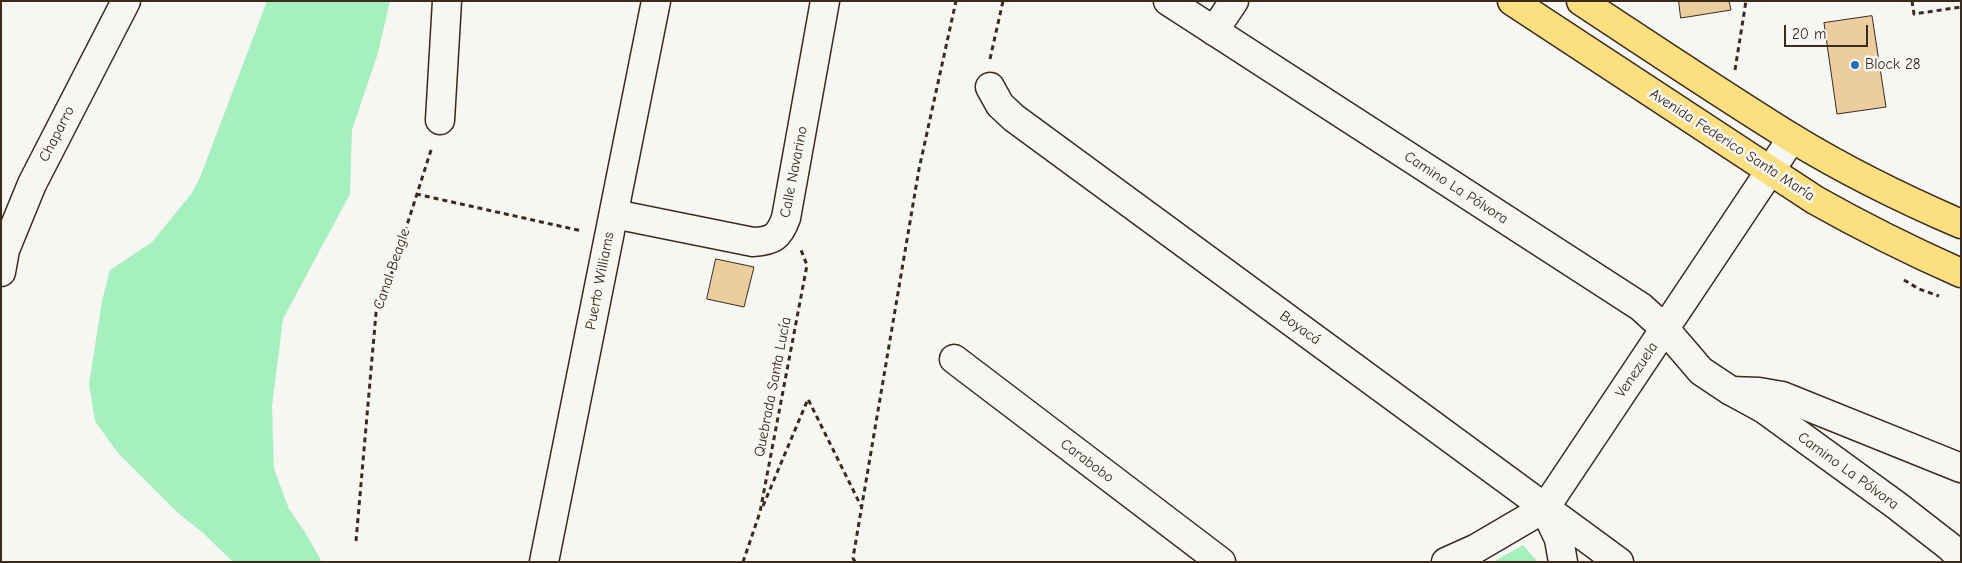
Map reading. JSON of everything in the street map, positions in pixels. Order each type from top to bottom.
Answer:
[{"type":"main road","name":"Avenida Federico Santa María","points":[[1512,1],[1815,200],[1908,250],[1961,272]]},
{"type":"main road","points":[[1581,1],[1792,138],[1856,174],[1921,207],[1961,224]]},
{"type":"street","name":"Chaparro","points":[[1,272],[5,250],[32,184],[126,1]]},
{"type":"street","points":[[440,120],[447,1]]},
{"type":"street","name":"Puerto Williams","points":[[544,562],[656,1]]},
{"type":"street","name":"Calle Navarino","points":[[611,225],[753,242],[773,238],[781,230],[786,218],[825,1]]},
{"type":"street","name":"Camino La Pólvora","points":[[1168,1],[1641,307],[1665,329],[1701,371],[1764,409],[1880,494],[1950,547],[1961,558]]},
{"type":"street","points":[[1214,31],[1234,1]]},
{"type":"street","name":"Boyacá","points":[[990,87],[1000,105],[1014,118],[1619,562]]},
{"type":"street","name":"Venezuela","points":[[1446,562],[1475,549],[1545,508],[1792,138]]},
{"type":"street","name":"Carabobo","points":[[954,360],[1221,562]]},
{"type":"street","name":"Camino La Pólvora","points":[[1731,390],[1782,396],[1961,468]]},
{"type":"street","points":[[1545,508],[1559,539],[1563,562]]},
{"type":"path","points":[[855,562],[853,558],[919,168],[956,1]]},
{"type":"path","points":[[990,87],[988,67],[1003,1]]},
{"type":"path","points":[[1731,98],[1746,1]]},
{"type":"path","points":[[1912,1],[1914,14],[1961,7]]},
{"type":"path","name":"Canal Beagle","points":[[356,541],[376,313],[392,272],[440,120]]},
{"type":"path","points":[[416,194],[611,225]]},
{"type":"path","name":"Quebrada Santa Lucía","points":[[742,562],[760,512],[807,265],[786,218]]},
{"type":"path","points":[[760,512],[808,399],[862,506]]},
{"type":"green space","points":[[267,1],[390,1],[378,53],[352,130],[350,194],[283,319],[272,406],[274,469],[289,509],[322,562],[233,562],[202,532],[179,514],[117,452],[95,421],[89,384],[102,301],[110,270],[152,242],[192,193],[201,175]]},
{"type":"green space","points":[[1523,545],[1538,562],[1493,562]]},
{"type":"building","points":[[1679,1],[1729,1],[1731,10],[1681,18]]},
{"type":"building","name":"Block 28","points":[[1872,16],[1886,107],[1837,114],[1824,23]]},
{"type":"building","points":[[716,259],[754,267],[744,307],[707,299]]},
{"type":"place","name":"Block 28","points":[[1855,65]]}]
